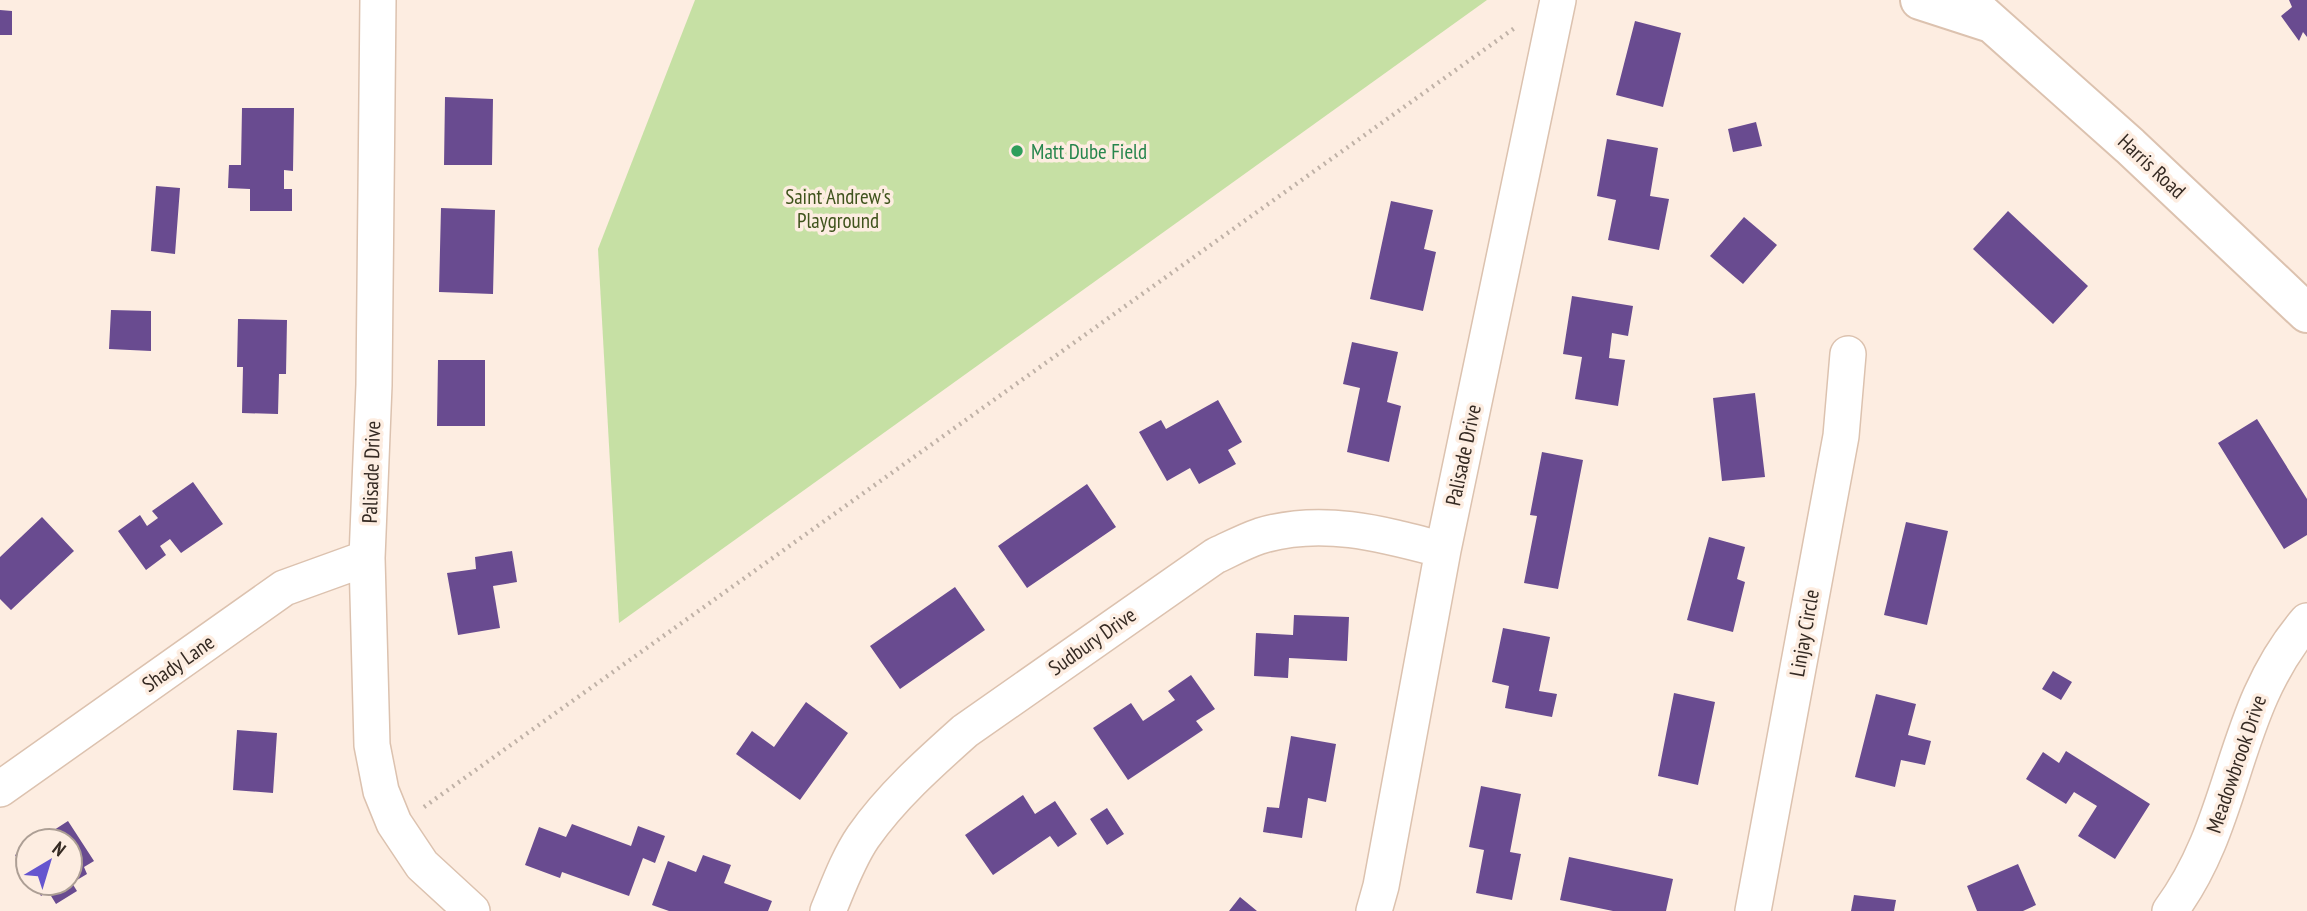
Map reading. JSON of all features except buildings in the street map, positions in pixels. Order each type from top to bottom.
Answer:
[{"type":"street","name":"Palisade Drive","points":[[378,0],[374,385],[367,558],[372,744],[381,790],[394,822],[422,865],[472,911]]},
{"type":"street","name":"Palisade Drive","points":[[1374,911],[1381,886],[1443,550],[1558,0]]},
{"type":"street","name":"Harris Road","points":[[1920,0],[1979,12],[2130,146],[2307,313]]},
{"type":"street","name":"Linjay Circle","points":[[1753,911],[1841,436],[1847,354]]},
{"type":"street","name":"Sudbury Drive","points":[[828,911],[861,839],[890,803],[928,764],[965,731],[1216,556],[1261,536],[1306,528],[1347,528],[1443,550]]},
{"type":"street","name":"Shady Lane","points":[[0,789],[284,588],[367,558]]},
{"type":"street","name":"Meadowbrook Drive","points":[[2170,911],[2203,858],[2263,684],[2291,639],[2307,621]]},
{"type":"path","points":[[423,808],[1520,24]]},
{"type":"green space","name":"Saint Andrew's Playground","points":[[695,0],[1487,0],[619,623],[598,249]]},
{"type":"place","name":"Matt Dube Field","points":[[1017,151]]}]
